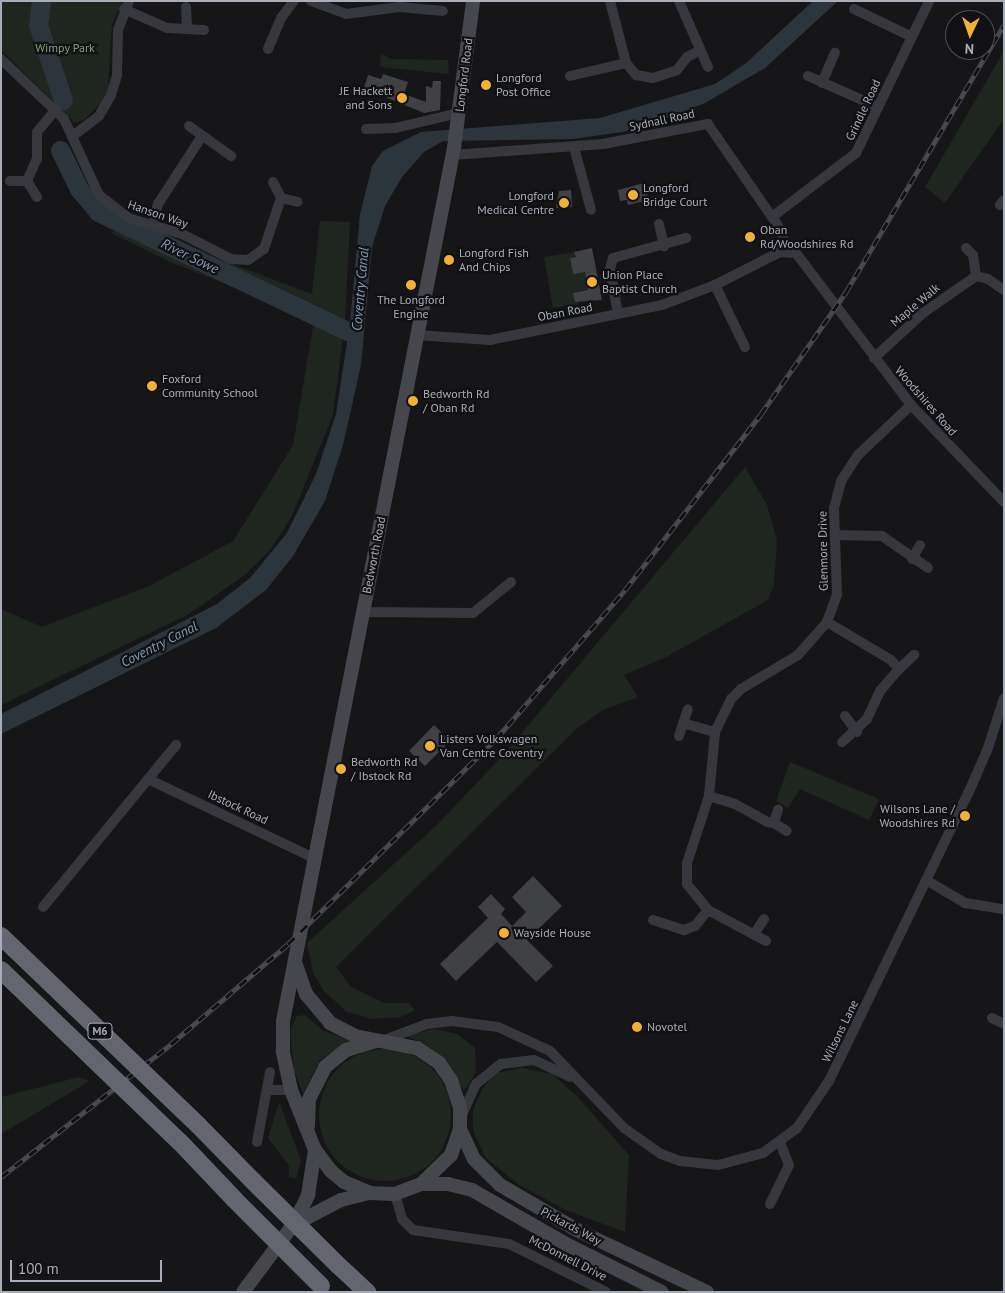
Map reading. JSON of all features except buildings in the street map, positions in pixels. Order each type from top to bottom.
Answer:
[{"type":"highway","name":"M6","points":[[1,936],[198,1125],[253,1182],[367,1292]]},
{"type":"highway","name":"M6","points":[[1,970],[180,1142],[324,1289]]},
{"type":"main road","name":"Longford Road","points":[[453,152],[473,1]]},
{"type":"main road","name":"Bedworth Road","points":[[295,962],[453,152]]},
{"type":"main road","points":[[293,1225],[341,1200],[370,1193],[395,1194],[421,1184],[451,1155],[460,1125],[458,1095],[439,1063],[417,1048],[379,1041],[340,1029],[321,1015],[306,994],[295,962]]},
{"type":"main road","points":[[295,962],[283,1021],[284,1051],[291,1090],[315,1150],[344,1182],[370,1193]]},
{"type":"main road","points":[[308,1133],[309,1099],[325,1067],[346,1050],[379,1041]]},
{"type":"main road","name":"Pickards Way","points":[[460,1125],[474,1159],[500,1185],[586,1234],[707,1292]]},
{"type":"main road","points":[[244,1292],[293,1225],[308,1194],[315,1150]]},
{"type":"main road","name":"Pickards Way","points":[[421,1184],[453,1184],[472,1190],[566,1244],[662,1292]]},
{"type":"street","points":[[268,49],[281,18],[294,1]]},
{"type":"street","points":[[311,1],[346,14],[400,7],[443,11]]},
{"type":"street","points":[[610,1],[626,63],[636,75],[653,78],[677,70],[687,57],[699,51]]},
{"type":"street","points":[[679,1],[699,51],[708,67]]},
{"type":"street","name":"Grindle Road","points":[[772,217],[853,157],[929,1]]},
{"type":"street","points":[[74,135],[99,116],[111,95],[117,76],[118,30],[126,5],[167,28],[204,30]]},
{"type":"street","points":[[186,7],[187,29]]},
{"type":"street","points":[[854,9],[912,37]]},
{"type":"street","points":[[822,83],[835,53]]},
{"type":"street","name":"Hanson Way","points":[[1,59],[56,109],[74,135],[94,186],[107,205],[128,218],[182,234],[231,259],[248,260],[264,248],[281,198]]},
{"type":"street","points":[[570,76],[626,63]]},
{"type":"street","points":[[808,76],[878,106]]},
{"type":"street","points":[[27,181],[37,159],[37,132],[56,109]]},
{"type":"street","points":[[366,129],[395,128],[458,117]]},
{"type":"street","name":"Sydnall Road","points":[[453,152],[574,147],[708,124],[772,217],[789,251],[800,256],[839,308]]},
{"type":"street","points":[[190,126],[231,156]]},
{"type":"street","points":[[153,225],[158,204],[202,136]]},
{"type":"street","points":[[574,147],[592,210]]},
{"type":"street","points":[[10,181],[27,181]]},
{"type":"street","points":[[27,181],[37,197]]},
{"type":"street","points":[[273,182],[281,198],[298,202]]},
{"type":"street","points":[[659,224],[664,246]]},
{"type":"street","points":[[618,314],[610,269],[613,258],[664,246],[686,238]]},
{"type":"street","points":[[966,248],[973,256],[976,276],[988,278],[1004,290]]},
{"type":"street","name":"Oban Road","points":[[416,335],[490,340],[676,301],[789,251]]},
{"type":"street","name":"Maple Walk","points":[[874,358],[923,313],[976,276]]},
{"type":"street","points":[[715,285],[745,347]]},
{"type":"street","name":"Woodshires Road","points":[[839,308],[874,358],[911,405],[1004,502]]},
{"type":"street","name":"Glenmore Drive","points":[[766,941],[708,910],[692,894],[686,873],[709,796],[715,732],[731,700],[742,689],[798,655],[827,622],[837,594],[834,508],[841,481],[858,455],[911,405]]},
{"type":"street","points":[[835,536],[882,536],[928,568]]},
{"type":"street","points":[[912,558],[920,545]]},
{"type":"street","points":[[363,612],[473,613],[511,582]]},
{"type":"street","points":[[827,622],[891,660],[899,669]]},
{"type":"street","points":[[842,742],[857,732],[880,691],[914,655]]},
{"type":"street","name":"Wilsons Lane","points":[[379,1041],[427,1024],[452,1021],[498,1027],[550,1051],[573,1078],[635,1137],[680,1161],[732,1163],[780,1143],[821,1096],[988,748],[1004,698]]},
{"type":"street","points":[[679,736],[688,709]]},
{"type":"street","points":[[845,716],[857,732]]},
{"type":"street","points":[[684,723],[715,732]]},
{"type":"street","points":[[42,907],[176,745]]},
{"type":"street","name":"Ibstock Road","points":[[148,779],[316,859]]},
{"type":"street","points":[[709,796],[774,823],[787,831]]},
{"type":"street","points":[[774,823],[778,810]]},
{"type":"street","points":[[926,880],[965,903],[1004,909]]},
{"type":"street","points":[[653,920],[684,930],[695,926],[708,910]]},
{"type":"street","points":[[754,934],[764,919]]},
{"type":"street","points":[[992,1018],[1004,1024]]},
{"type":"street","name":"Wilsons Lane","points":[[460,1125],[476,1084],[501,1064],[534,1060],[573,1078]]},
{"type":"street","points":[[257,1142],[270,1072]]},
{"type":"street","points":[[267,1090],[291,1090]]},
{"type":"street","points":[[770,1204],[789,1165],[780,1143]]},
{"type":"street","name":"McDonnell Drive","points":[[395,1194],[402,1219],[413,1230],[509,1244],[606,1292]]},
{"type":"green space","name":"Wimpy Park","points":[[1,1],[123,1],[112,24],[108,88],[103,101],[84,120],[75,123],[1,50]]},
{"type":"green space","points":[[1004,51],[1004,119],[945,203],[925,187]]},
{"type":"green space","points":[[381,54],[391,59],[448,60],[449,74],[380,67]]},
{"type":"green space","points":[[320,221],[350,222],[345,321],[333,415],[292,516],[271,549],[246,574],[189,614],[1,705],[1,609],[42,627],[149,586],[233,541],[293,445],[313,327],[309,317],[175,264],[111,233],[121,222],[312,294]]},
{"type":"green space","points":[[574,252],[576,257],[570,258],[573,274],[585,272],[588,290],[574,293],[578,304],[553,308],[544,257]]},
{"type":"green space","points":[[745,467],[767,505],[777,540],[774,585],[768,600],[666,657],[624,675],[638,697],[603,710],[576,729],[336,967],[351,987],[384,1003],[409,1003],[415,1010],[401,1017],[372,1019],[347,1012],[324,991],[313,973],[307,943],[438,824],[504,754]]},
{"type":"green space","points":[[790,762],[879,799],[869,820],[800,789],[788,808],[776,801]]},
{"type":"green space","points":[[305,1015],[322,1030],[350,1041],[320,1060],[303,1094],[294,1070],[290,1031],[297,1016]]},
{"type":"green space","points":[[434,1029],[457,1034],[475,1048],[476,1072],[464,1091],[444,1059],[421,1042],[406,1036]]},
{"type":"green space","points":[[385,1049],[398,1050],[410,1054],[432,1068],[446,1090],[450,1102],[450,1128],[446,1140],[432,1162],[410,1176],[398,1180],[385,1181],[372,1180],[360,1176],[338,1162],[324,1140],[320,1128],[319,1115],[320,1102],[324,1090],[338,1068],[360,1054],[372,1050]]},
{"type":"green space","points":[[522,1068],[552,1074],[577,1096],[629,1155],[625,1232],[568,1211],[519,1185],[486,1158],[473,1131],[473,1110],[482,1089],[496,1073]]},
{"type":"green space","points":[[79,1077],[90,1081],[1,1134],[1,1097]]},
{"type":"green space","points":[[279,1102],[301,1160],[296,1179],[289,1177],[289,1166],[268,1138]]},
{"type":"water","name":"Coventry Canal","points":[[813,1],[838,1],[765,68],[705,103],[663,120],[622,132],[573,139],[443,141],[424,152],[402,177],[385,206],[372,247],[361,365],[343,445],[325,501],[293,556],[266,590],[216,628],[1,734],[1,714],[217,604],[250,578],[287,533],[316,474],[336,414],[350,323],[360,214],[372,166],[383,151],[421,132],[600,118],[715,84],[745,64]]},
{"type":"waterway","name":"River Sowe","points":[[41,1],[38,25],[63,100]]},
{"type":"waterway","name":"River Sowe","points":[[60,150],[79,189],[98,212],[347,331]]},
{"type":"railway","points":[[1,1177],[171,1044],[288,944],[496,739],[625,590],[761,414],[846,292],[1004,25]]},
{"type":"place","name":"Longford Post Office","points":[[486,85]]},
{"type":"place","name":"JE Hackett and Sons","points":[[402,98]]},
{"type":"place","name":"Longford Bridge Court","points":[[633,195]]},
{"type":"place","name":"Longford Medical Centre","points":[[564,203]]},
{"type":"place","name":"Oban Rd/Woodshires Rd","points":[[750,237]]},
{"type":"place","name":"Longford Fish And Chips","points":[[449,260]]},
{"type":"place","name":"Union Place Baptist Church","points":[[592,282]]},
{"type":"place","name":"The Longford Engine","points":[[411,285]]},
{"type":"place","name":"Foxford Community School","points":[[152,386]]},
{"type":"place","name":"Bedworth Rd / Oban Rd","points":[[413,401]]},
{"type":"place","name":"Listers Volkswagen Van Centre Coventry","points":[[430,746]]},
{"type":"place","name":"Bedworth Rd / Ibstock Rd","points":[[341,769]]},
{"type":"place","name":"Wilsons Lane / Woodshires Rd","points":[[965,816]]},
{"type":"place","name":"Wayside House","points":[[504,933]]},
{"type":"place","name":"Novotel","points":[[637,1027]]}]
